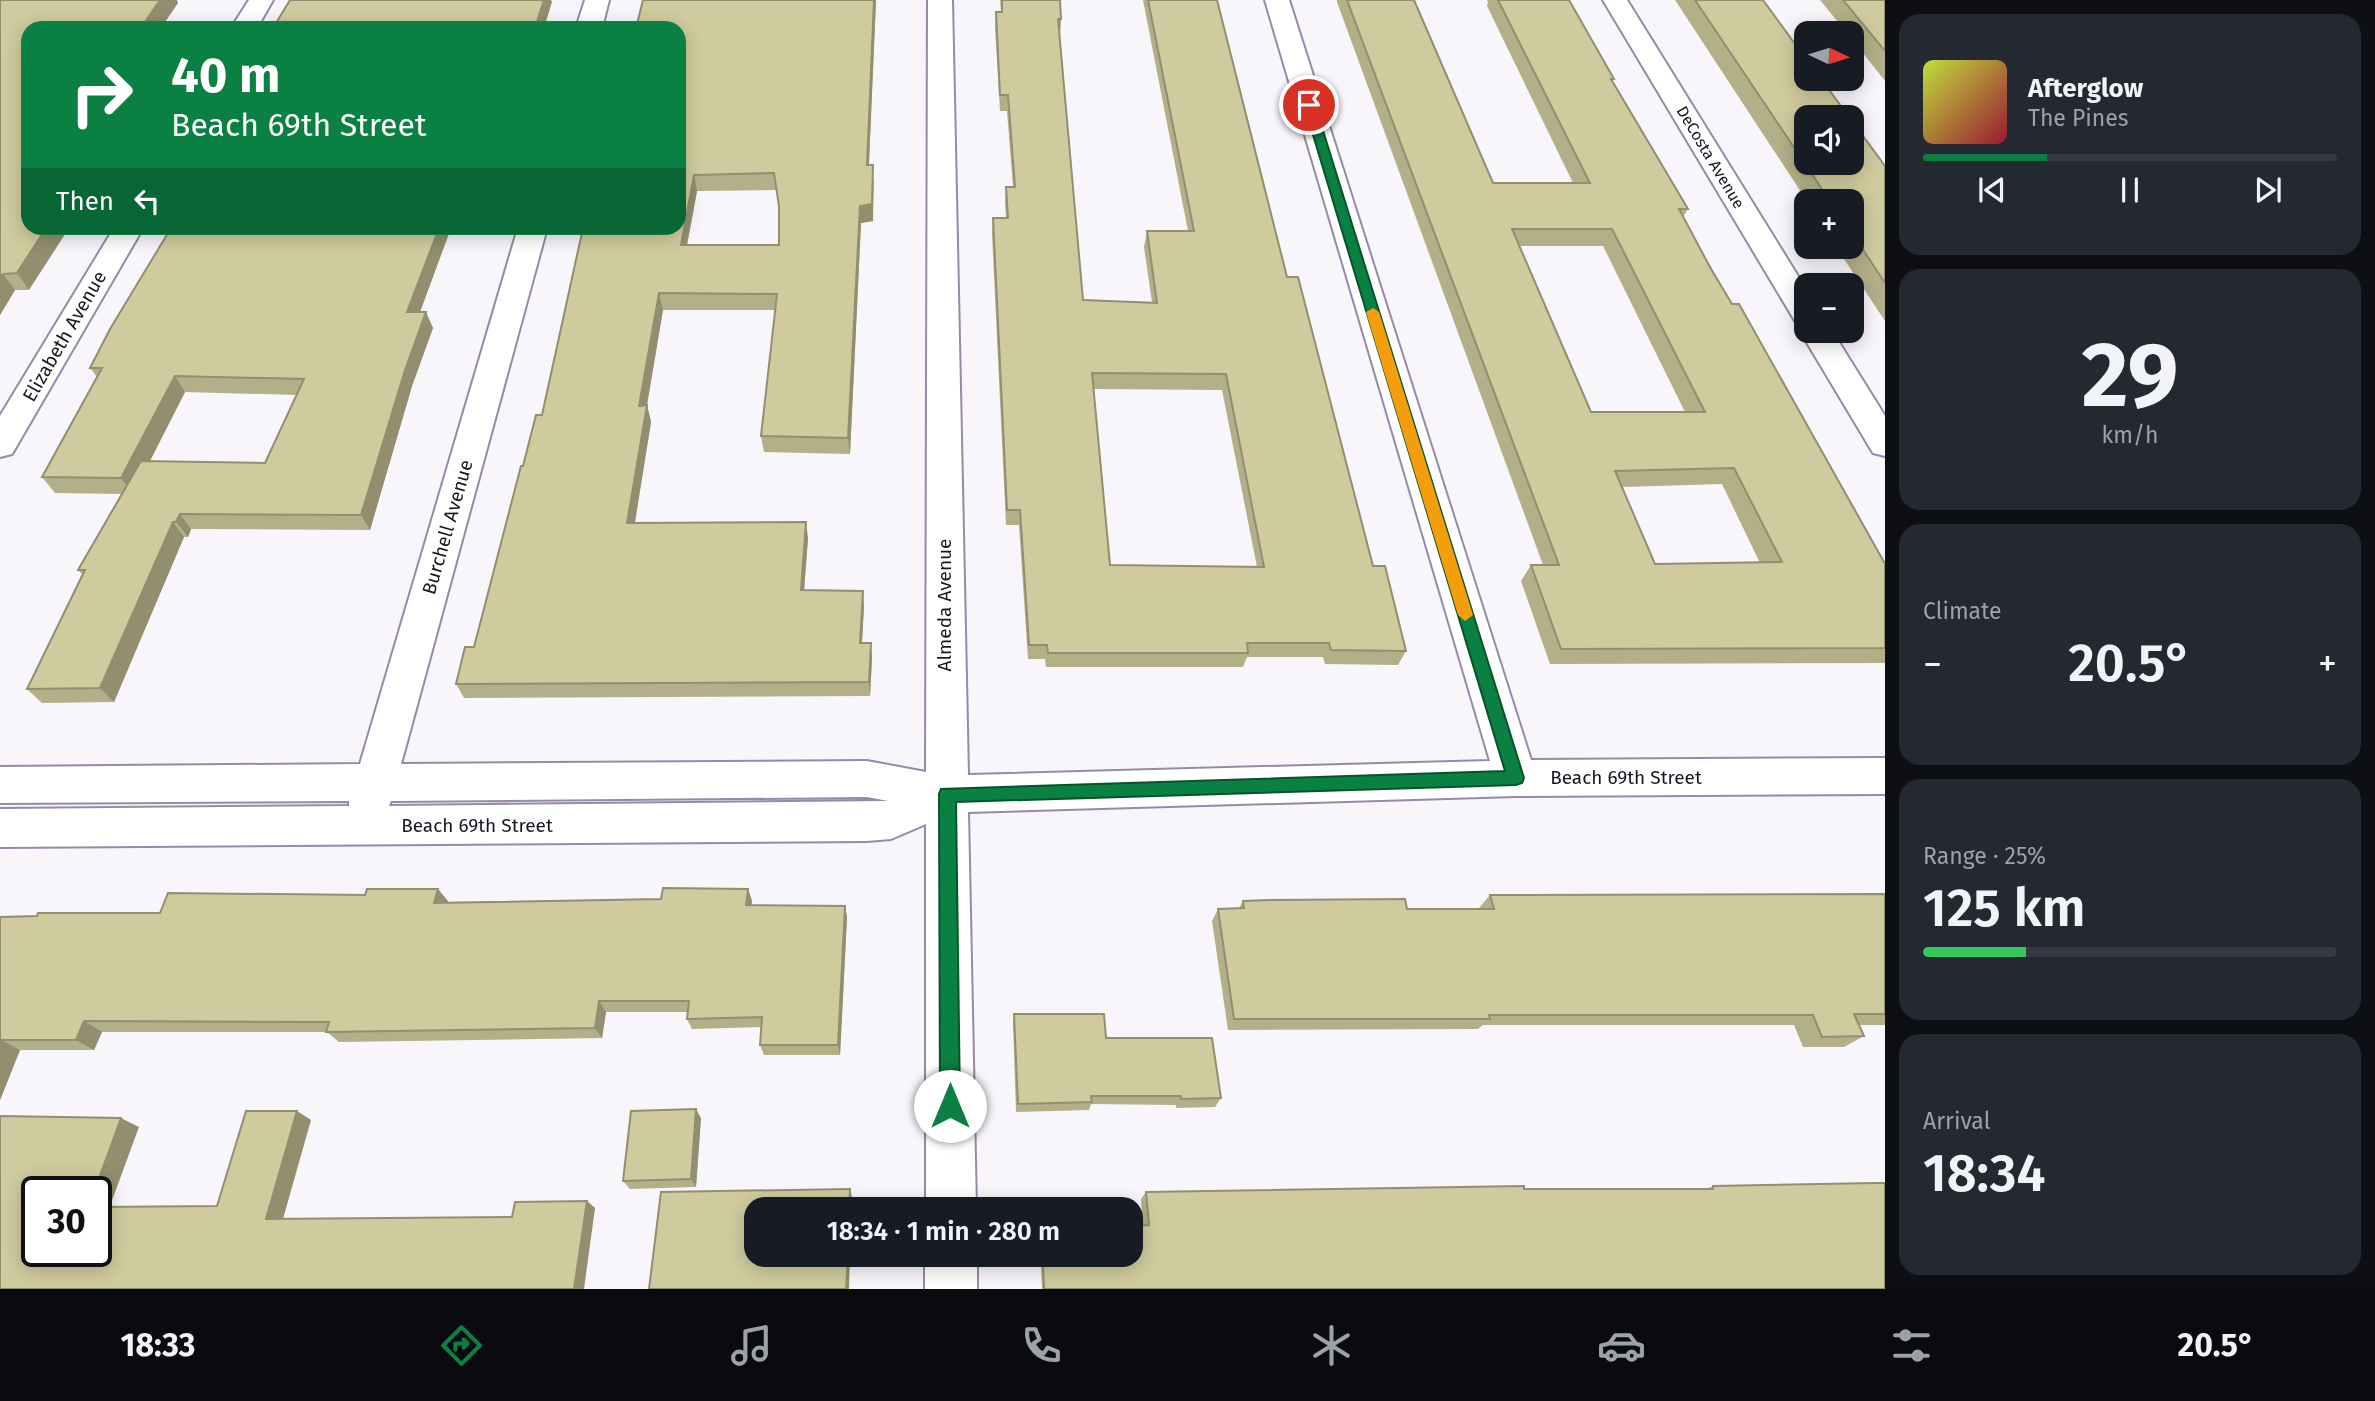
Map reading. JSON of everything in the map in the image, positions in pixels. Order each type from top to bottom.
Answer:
[{"type":"street","points":[[248,21],[261,0]]},
{"type":"street","points":[[591,21],[597,0]]},
{"type":"street","name":"Almeda Avenue","points":[[940,0],[951,1197]]},
{"type":"street","points":[[1277,0],[1516,778]]},
{"type":"street","name":"DeCosta Avenue","points":[[1615,0],[1794,294]]},
{"type":"street","name":"Elizabeth Avenue","points":[[0,446],[124,235]]},
{"type":"street","name":"Burchell Avenue","points":[[362,826],[530,235]]},
{"type":"street","points":[[1823,343],[1885,444]]},
{"type":"street","name":"Beach 69th Street","points":[[0,785],[867,779],[947,794],[1516,778],[1885,776]]},
{"type":"street","name":"Beach 69th Street","points":[[0,828],[867,822],[891,820],[947,794]]},
{"type":"street","points":[[951,1267],[951,1289]]},
{"type":"building","points":[[0,0],[160,0],[146,21],[21,21],[21,235],[41,235],[17,273],[3,274],[0,278]]},
{"type":"building","points":[[290,0],[544,0],[537,21],[277,21]]},
{"type":"building","points":[[643,0],[874,0],[867,165],[873,165],[872,204],[860,206],[848,438],[761,436],[777,294],[659,293],[639,406],[647,405],[627,523],[806,522],[801,590],[863,591],[860,643],[871,643],[869,682],[456,684],[465,647],[474,647],[521,466],[536,415],[542,415],[581,235],[683,235],[681,245],[779,245],[779,206],[774,173],[694,175],[686,218],[686,21],[638,21]]},
{"type":"building","points":[[1002,0],[1060,0],[1061,19],[1058,19],[1083,300],[1157,303],[1147,231],[1194,231],[1148,0],[1217,0],[1287,277],[1298,277],[1373,566],[1385,566],[1406,651],[1331,650],[1329,643],[1247,643],[1248,653],[1048,653],[1047,645],[1029,645],[1020,510],[1007,510],[993,218],[1008,218],[1006,187],[1015,187],[1008,95],[1000,95],[996,12],[1002,12]],"holes":[[[1092,373],[1226,374],[1264,567],[1110,565]]]},
{"type":"building","points":[[1347,0],[1414,0],[1493,183],[1590,183],[1498,0],[1569,0],[1614,79],[1611,79],[1688,209],[1679,209],[1711,269],[1732,304],[1739,304],[1885,562],[1885,648],[1561,649],[1531,565],[1559,565]],"holes":[[[1512,229],[1612,229],[1705,412],[1591,412]],[[1734,468],[1782,562],[1655,564],[1615,471]]]},
{"type":"building","points":[[1695,0],[1763,0],[1794,43],[1794,91],[1830,91],[1840,105],[1794,105],[1794,147]]},
{"type":"building","points":[[1843,0],[1885,0],[1885,51],[1864,26],[1864,21],[1860,21]]},
{"type":"building","points":[[1864,137],[1885,166],[1885,283],[1864,251],[1864,189],[1822,189],[1813,175],[1864,175]]},
{"type":"building","points":[[167,235],[436,235],[407,312],[426,312],[405,370],[361,515],[180,514],[176,522],[173,522],[100,688],[27,689],[85,570],[78,570],[141,461],[265,463],[304,379],[175,376],[121,478],[42,477],[102,368],[90,368],[110,329]]},
{"type":"building","points":[[663,888],[748,889],[746,905],[845,906],[838,1045],[760,1045],[762,1017],[687,1019],[689,1001],[599,1001],[595,1028],[326,1032],[329,1022],[84,1021],[76,1040],[0,1042],[0,917],[37,916],[38,913],[160,913],[168,893],[365,895],[367,889],[438,889],[434,903],[661,899]]},
{"type":"building","points":[[1885,894],[1885,1014],[1854,1014],[1864,1036],[1822,1037],[1813,1015],[1489,1015],[1490,1019],[1234,1019],[1218,909],[1244,908],[1243,901],[1405,899],[1407,909],[1494,909],[1490,895]]},
{"type":"building","points":[[1014,1014],[1104,1014],[1106,1038],[1212,1038],[1221,1098],[1091,1096],[1092,1102],[1018,1104]]},
{"type":"building","points":[[696,1109],[691,1179],[623,1181],[631,1111]]},
{"type":"building","points":[[246,1111],[297,1111],[266,1219],[512,1217],[515,1202],[587,1201],[574,1289],[0,1289],[0,1116],[121,1118],[100,1176],[21,1176],[21,1267],[112,1267],[112,1207],[217,1206]]},
{"type":"building","points":[[1885,1183],[1885,1289],[1044,1289],[1043,1267],[1143,1267],[1143,1225],[1149,1225],[1146,1192],[1524,1186],[1524,1189],[1713,1189],[1713,1186]]},
{"type":"building","points":[[850,1189],[850,1197],[744,1197],[744,1267],[847,1267],[846,1289],[649,1289],[661,1192]]},
{"type":"slow traffic","points":[[1373,312],[1465,615]]},
{"type":"route","points":[[950,1106],[947,794],[1516,778],[1309,105]]}]
